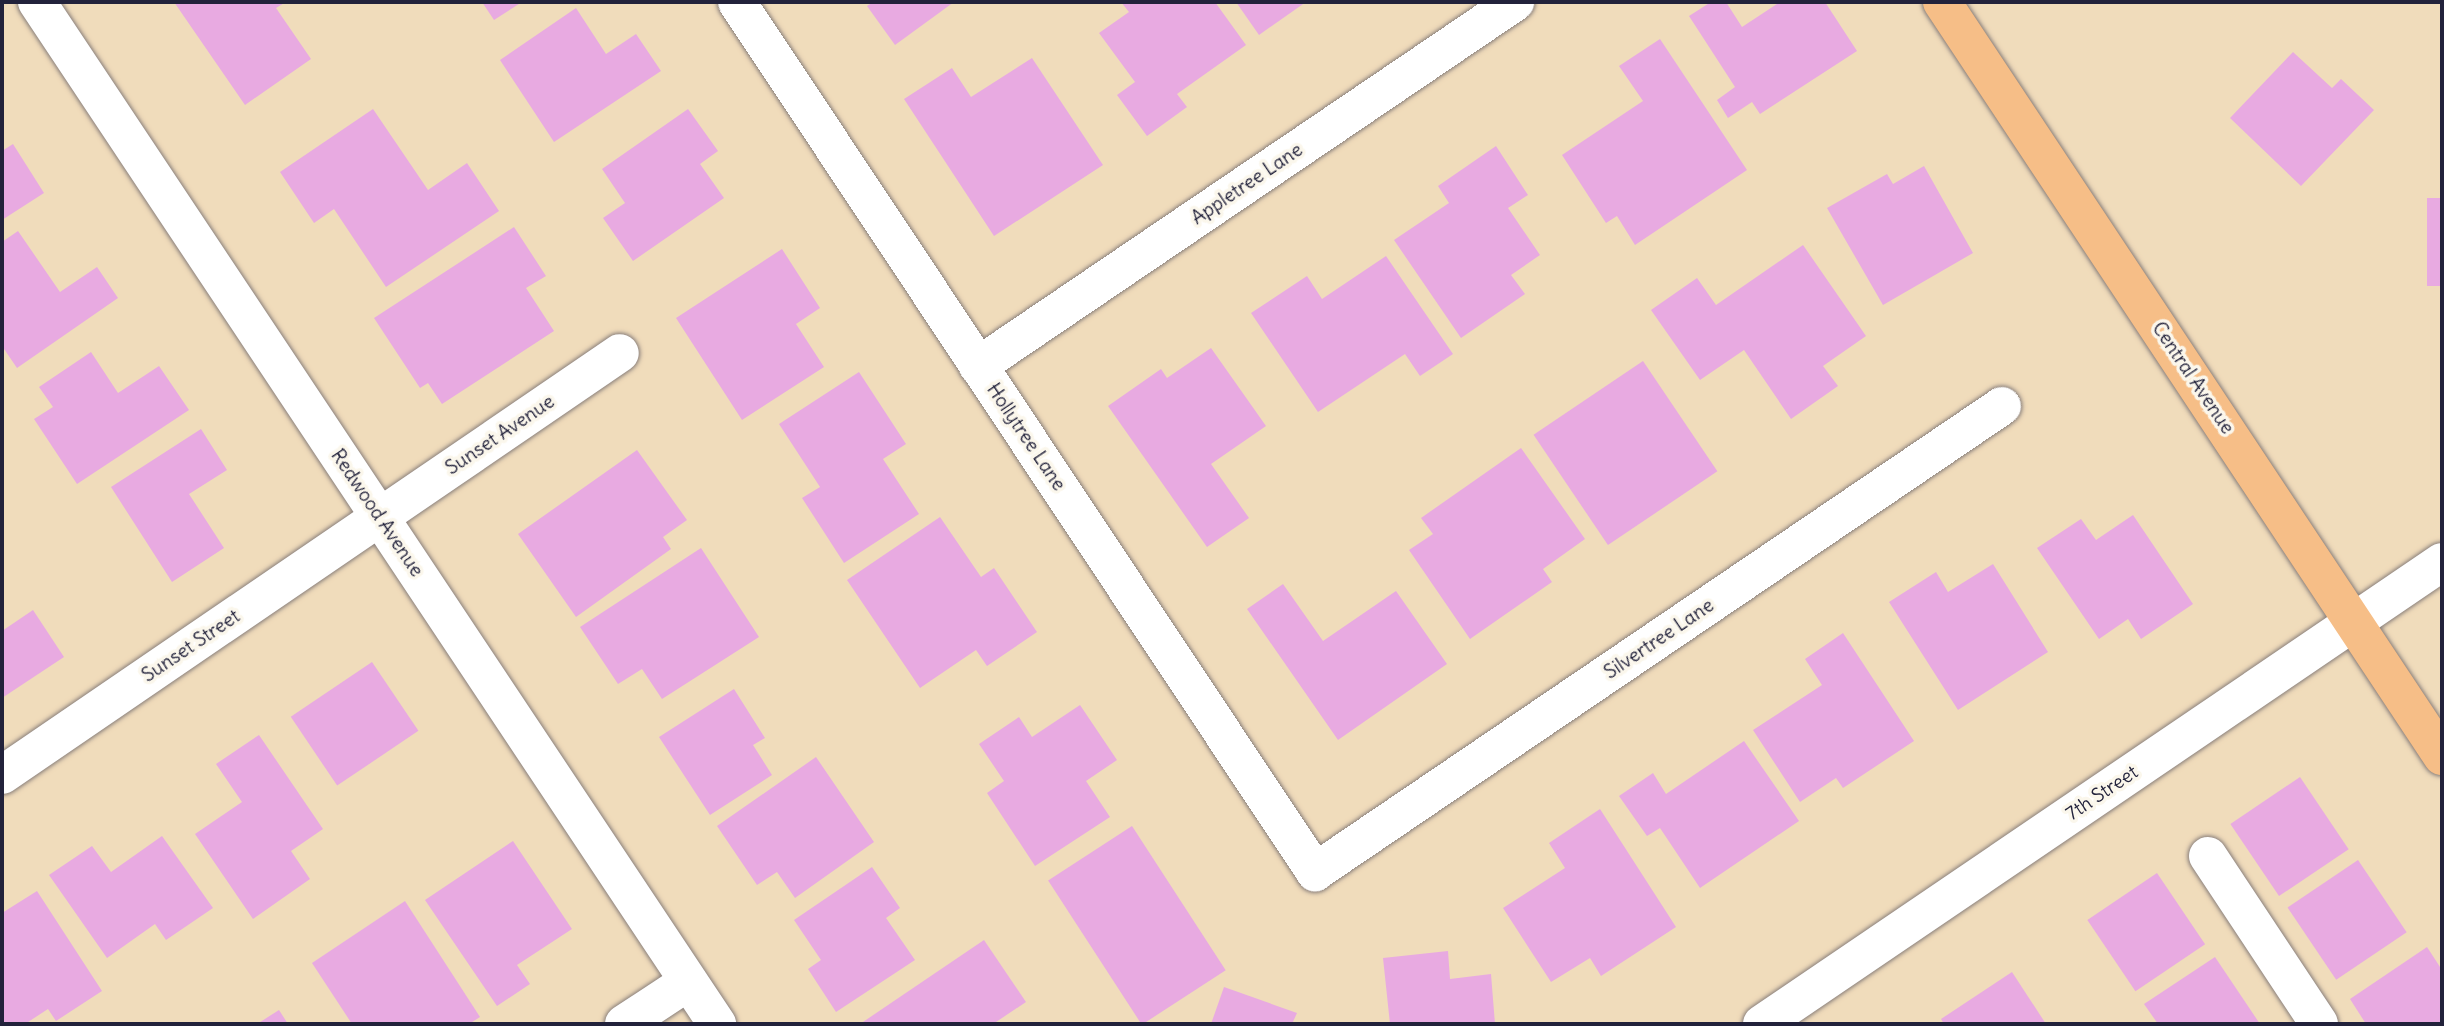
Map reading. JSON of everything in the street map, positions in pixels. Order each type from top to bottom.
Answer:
[{"type":"main road","name":"Central Avenue","points":[[1942,2],[2442,756]]},
{"type":"street","name":"Redwood Avenue","points":[[37,2],[717,1024]]},
{"type":"street","name":"Hollytree Lane","points":[[737,2],[1315,872]]},
{"type":"street","name":"Appletree Lane","points":[[978,366],[1515,2]]},
{"type":"street","name":"Sunset Avenue","points":[[380,517],[621,353]]},
{"type":"street","name":"Silvertree Lane","points":[[1315,872],[2002,406]]},
{"type":"street","name":"Sunset Street","points":[[2,775],[380,517]]},
{"type":"street","name":"7th Street","points":[[1762,1024],[2442,562]]},
{"type":"street","points":[[2207,856],[2318,1024]]},
{"type":"street","points":[[624,1024],[688,982]]},
{"type":"building","points":[[174,2],[286,2],[276,8],[311,59],[245,105]]},
{"type":"building","points":[[482,2],[522,2],[494,20]]},
{"type":"building","points":[[873,2],[954,2],[895,45],[867,6]]},
{"type":"building","points":[[1121,2],[1215,2],[1246,45],[1177,94],[1187,107],[1147,136],[1117,95],[1135,82],[1099,33],[1129,12]]},
{"type":"building","points":[[1236,2],[1306,2],[1259,35]]},
{"type":"building","points":[[1711,2],[1726,2],[1742,27],[1780,2],[1825,2],[1857,51],[1760,114],[1752,102],[1728,118],[1717,100],[1735,87],[1689,16]]},
{"type":"building","points":[[576,8],[606,54],[636,34],[661,71],[554,142],[500,60]]},
{"type":"building","points":[[1660,39],[1747,170],[1635,245],[1617,216],[1606,223],[1562,155],[1643,101],[1619,66]]},
{"type":"building","points":[[2293,52],[2332,88],[2341,79],[2374,110],[2301,186],[2230,118]]},
{"type":"building","points":[[1032,58],[1103,165],[994,236],[904,99],[952,68],[971,97]]},
{"type":"building","points":[[373,109],[428,190],[467,163],[499,211],[386,287],[334,209],[314,223],[280,172]]},
{"type":"building","points":[[688,109],[718,151],[700,164],[724,198],[633,261],[603,218],[625,203],[602,169]]},
{"type":"building","points":[[13,144],[44,193],[2,220],[2,151]]},
{"type":"building","points":[[1496,146],[1528,195],[1508,208],[1540,255],[1511,275],[1525,294],[1461,338],[1394,240],[1449,203],[1438,186]]},
{"type":"building","points":[[1924,166],[1973,253],[1883,305],[1827,208],[1887,174],[1893,184]]},
{"type":"building","points":[[2427,198],[2442,198],[2442,286],[2427,286]]},
{"type":"building","points":[[514,227],[546,276],[526,288],[554,331],[442,404],[428,383],[420,388],[374,318]]},
{"type":"building","points":[[18,231],[60,292],[97,267],[118,298],[17,368],[2,346],[2,242]]},
{"type":"building","points":[[1803,245],[1866,336],[1823,366],[1838,386],[1791,419],[1744,350],[1700,380],[1651,310],[1697,278],[1716,305]]},
{"type":"building","points":[[782,249],[820,308],[796,324],[824,367],[742,420],[676,318]]},
{"type":"building","points":[[1386,256],[1453,354],[1420,376],[1405,354],[1318,412],[1251,313],[1307,276],[1322,299]]},
{"type":"building","points":[[1211,348],[1266,426],[1211,464],[1249,518],[1207,547],[1108,406],[1161,369],[1167,378]]},
{"type":"building","points":[[91,352],[118,393],[159,366],[189,410],[77,484],[34,419],[53,407],[39,387]]},
{"type":"building","points":[[1643,361],[1717,471],[1608,545],[1534,435]]},
{"type":"building","points":[[859,372],[906,444],[883,459],[919,514],[844,563],[802,498],[820,487],[779,424]]},
{"type":"building","points":[[201,429],[227,470],[189,494],[224,548],[172,582],[111,487]]},
{"type":"building","points":[[1521,448],[1585,539],[1543,569],[1552,582],[1470,639],[1409,550],[1433,534],[1421,518]]},
{"type":"building","points":[[637,450],[687,520],[663,537],[671,549],[576,617],[518,534]]},
{"type":"building","points":[[2133,515],[2193,604],[2141,639],[2128,619],[2099,639],[2037,548],[2081,519],[2096,540]]},
{"type":"building","points":[[940,517],[981,577],[994,568],[1037,632],[987,666],[976,650],[920,688],[847,580]]},
{"type":"building","points":[[701,548],[759,637],[662,699],[642,669],[618,684],[580,627]]},
{"type":"building","points":[[1993,564],[2048,652],[1958,710],[1889,602],[1936,572],[1948,592]]},
{"type":"building","points":[[1283,584],[1323,641],[1396,591],[1447,664],[1338,740],[1247,609]]},
{"type":"building","points":[[33,610],[64,657],[2,698],[2,631]]},
{"type":"building","points":[[1843,633],[1914,741],[1843,788],[1836,778],[1800,802],[1753,730],[1822,685],[1805,659]]},
{"type":"building","points":[[372,662],[418,731],[337,786],[291,717]]},
{"type":"building","points":[[734,689],[765,738],[753,745],[772,775],[710,815],[659,737]]},
{"type":"building","points":[[1080,705],[1117,760],[1086,781],[1110,817],[1035,866],[987,793],[1004,781],[979,744],[1019,717],[1032,737]]},
{"type":"building","points":[[259,735],[323,829],[291,851],[310,879],[253,919],[195,834],[242,802],[216,764]]},
{"type":"building","points":[[1744,741],[1799,821],[1700,888],[1660,828],[1647,836],[1619,796],[1653,773],[1666,794]]},
{"type":"building","points":[[816,757],[874,842],[795,898],[777,872],[757,885],[717,826]]},
{"type":"building","points":[[2300,777],[2349,849],[2279,896],[2230,824]]},
{"type":"building","points":[[1600,809],[1676,927],[1601,976],[1590,958],[1551,982],[1503,908],[1565,868],[1549,843]]},
{"type":"building","points":[[1132,826],[1226,970],[1141,1024],[1048,880]]},
{"type":"building","points":[[162,836],[213,908],[166,940],[155,924],[107,958],[49,875],[92,846],[111,872]]},
{"type":"building","points":[[513,841],[572,929],[517,965],[530,984],[497,1006],[425,900]]},
{"type":"building","points":[[2358,860],[2407,932],[2336,980],[2288,908]]},
{"type":"building","points":[[872,867],[900,908],[886,918],[915,960],[836,1012],[808,969],[821,960],[794,920]]},
{"type":"building","points":[[2157,873],[2205,944],[2135,991],[2087,920]]},
{"type":"building","points":[[37,891],[102,991],[56,1021],[48,1009],[25,1024],[2,1024],[2,913]]},
{"type":"building","points":[[405,901],[480,1017],[469,1024],[352,1024],[312,963]]},
{"type":"building","points":[[984,940],[1026,1002],[993,1024],[860,1024]]},
{"type":"building","points":[[2427,947],[2442,970],[2442,1024],[2366,1024],[2350,999]]},
{"type":"building","points":[[1448,951],[1450,979],[1491,974],[1495,1024],[1390,1024],[1383,958]]},
{"type":"building","points":[[2215,957],[2260,1024],[2158,1024],[2144,1004]]},
{"type":"building","points":[[2012,972],[2046,1024],[1944,1024],[1941,1019]]},
{"type":"building","points":[[1224,987],[1297,1013],[1292,1024],[1211,1024]]},
{"type":"building","points":[[279,1010],[288,1024],[257,1024]]}]
